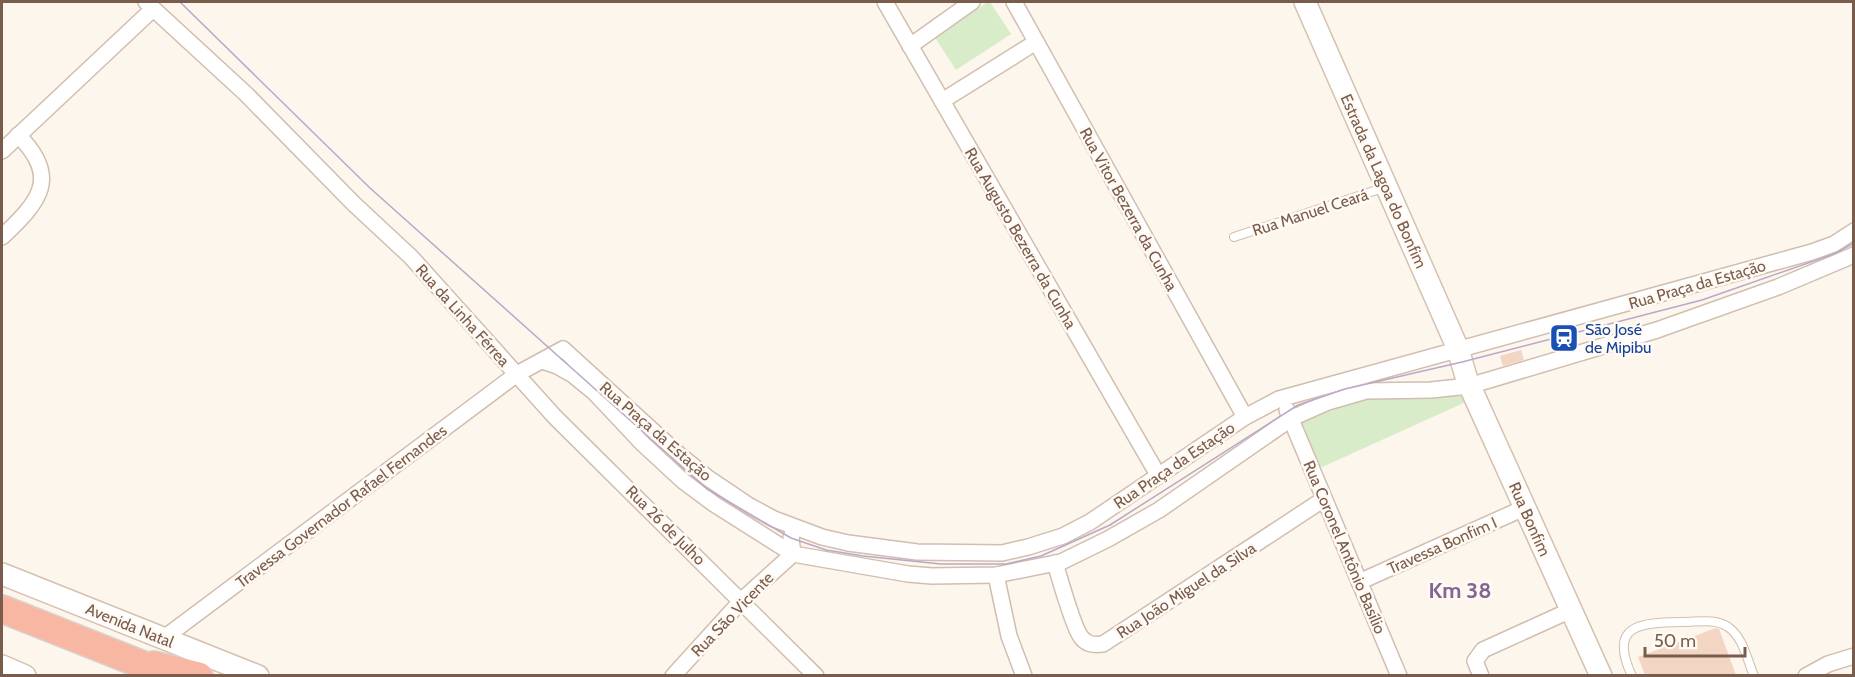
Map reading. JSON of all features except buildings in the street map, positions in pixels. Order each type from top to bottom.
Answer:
[{"type":"highway","points":[[2,609],[126,668],[200,675]]},
{"type":"highway","points":[[2,628],[126,668],[171,675]]},
{"type":"street","name":"Rua Augusto Bezerra da Cunha","points":[[885,2],[1158,475]]},
{"type":"street","points":[[910,45],[972,2]]},
{"type":"street","name":"Rua Vitor Bezerra da Cunha","points":[[1014,2],[1245,417]]},
{"type":"street","name":"Estrada da Lagoa do Bonfim","points":[[1305,2],[1460,356]]},
{"type":"street","points":[[2,150],[149,5]]},
{"type":"street","name":"Rua da Linha Férrea","points":[[149,5],[246,94],[354,204],[411,257],[517,374],[542,361]]},
{"type":"street","points":[[942,101],[1036,42]]},
{"type":"street","points":[[2,237],[20,220],[38,197],[40,162],[32,149],[18,135]]},
{"type":"street","name":"Rua Praça da Estação","points":[[542,361],[562,349],[689,463],[748,505],[794,528],[848,543],[908,551],[1002,553],[1028,548],[1063,536],[1090,522],[1245,417],[1279,399],[1460,356],[1812,252],[1834,244],[1854,231]]},
{"type":"street","name":"Rua Praça da Estação","points":[[1058,563],[1159,510],[1292,418],[1328,402],[1366,391],[1431,390],[1470,386],[1657,330],[1778,287],[1854,255]]},
{"type":"street","name":"Rua Bonfim","points":[[1460,356],[1470,386],[1601,675]]},
{"type":"street","points":[[542,361],[573,375],[595,393],[643,444],[683,481],[714,504],[793,554],[932,576],[996,575],[1058,563]]},
{"type":"street","name":"Rua 26 de Julho","points":[[517,374],[554,416],[816,675]]},
{"type":"street","name":"Travessa Governador Rafael Fernandes","points":[[164,639],[517,374]]},
{"type":"street","name":"Rua Coronel Antônio Basílio","points":[[1279,399],[1292,418],[1399,675]]},
{"type":"street","name":"Rua João Miguel da Silva","points":[[1058,563],[1079,634],[1088,643],[1103,644],[1324,499]]},
{"type":"street","name":"Travessa Bonfim I","points":[[1359,582],[1524,508]]},
{"type":"street","points":[[793,554],[794,528]]},
{"type":"street","name":"Rua São Vicente","points":[[673,675],[742,600],[793,554]]},
{"type":"street","name":"Avenida Natal","points":[[2,574],[258,675]]},
{"type":"street","points":[[996,575],[1009,636],[1024,675]]},
{"type":"street","points":[[1480,675],[1475,661],[1483,650],[1570,610]]},
{"type":"street","points":[[1806,675],[1827,664],[1854,656]]},
{"type":"street","points":[[2,666],[25,675]]},
{"type":"lane","name":"Rua Manuel Ceará","points":[[1234,237],[1387,187]]},
{"type":"lane","points":[[1632,675],[1624,653],[1624,642],[1632,629],[1647,623],[1719,622],[1739,638],[1754,675]]},
{"type":"green space","points":[[988,2],[1011,34],[956,70],[934,36]]},
{"type":"green space","points":[[1457,393],[1468,401],[1320,468],[1301,423],[1375,395]]},
{"type":"tram line","points":[[180,2],[370,188],[707,489],[791,538],[826,550],[863,556],[941,564],[1006,564],[1041,556],[1110,525],[1298,405],[1345,389],[1462,362],[1702,300],[1834,254],[1854,243]]},
{"type":"place","name":"São José de Mipibu","points":[[1564,338]]},
{"type":"district","name":"Km 38","points":[[1460,590]]}]
